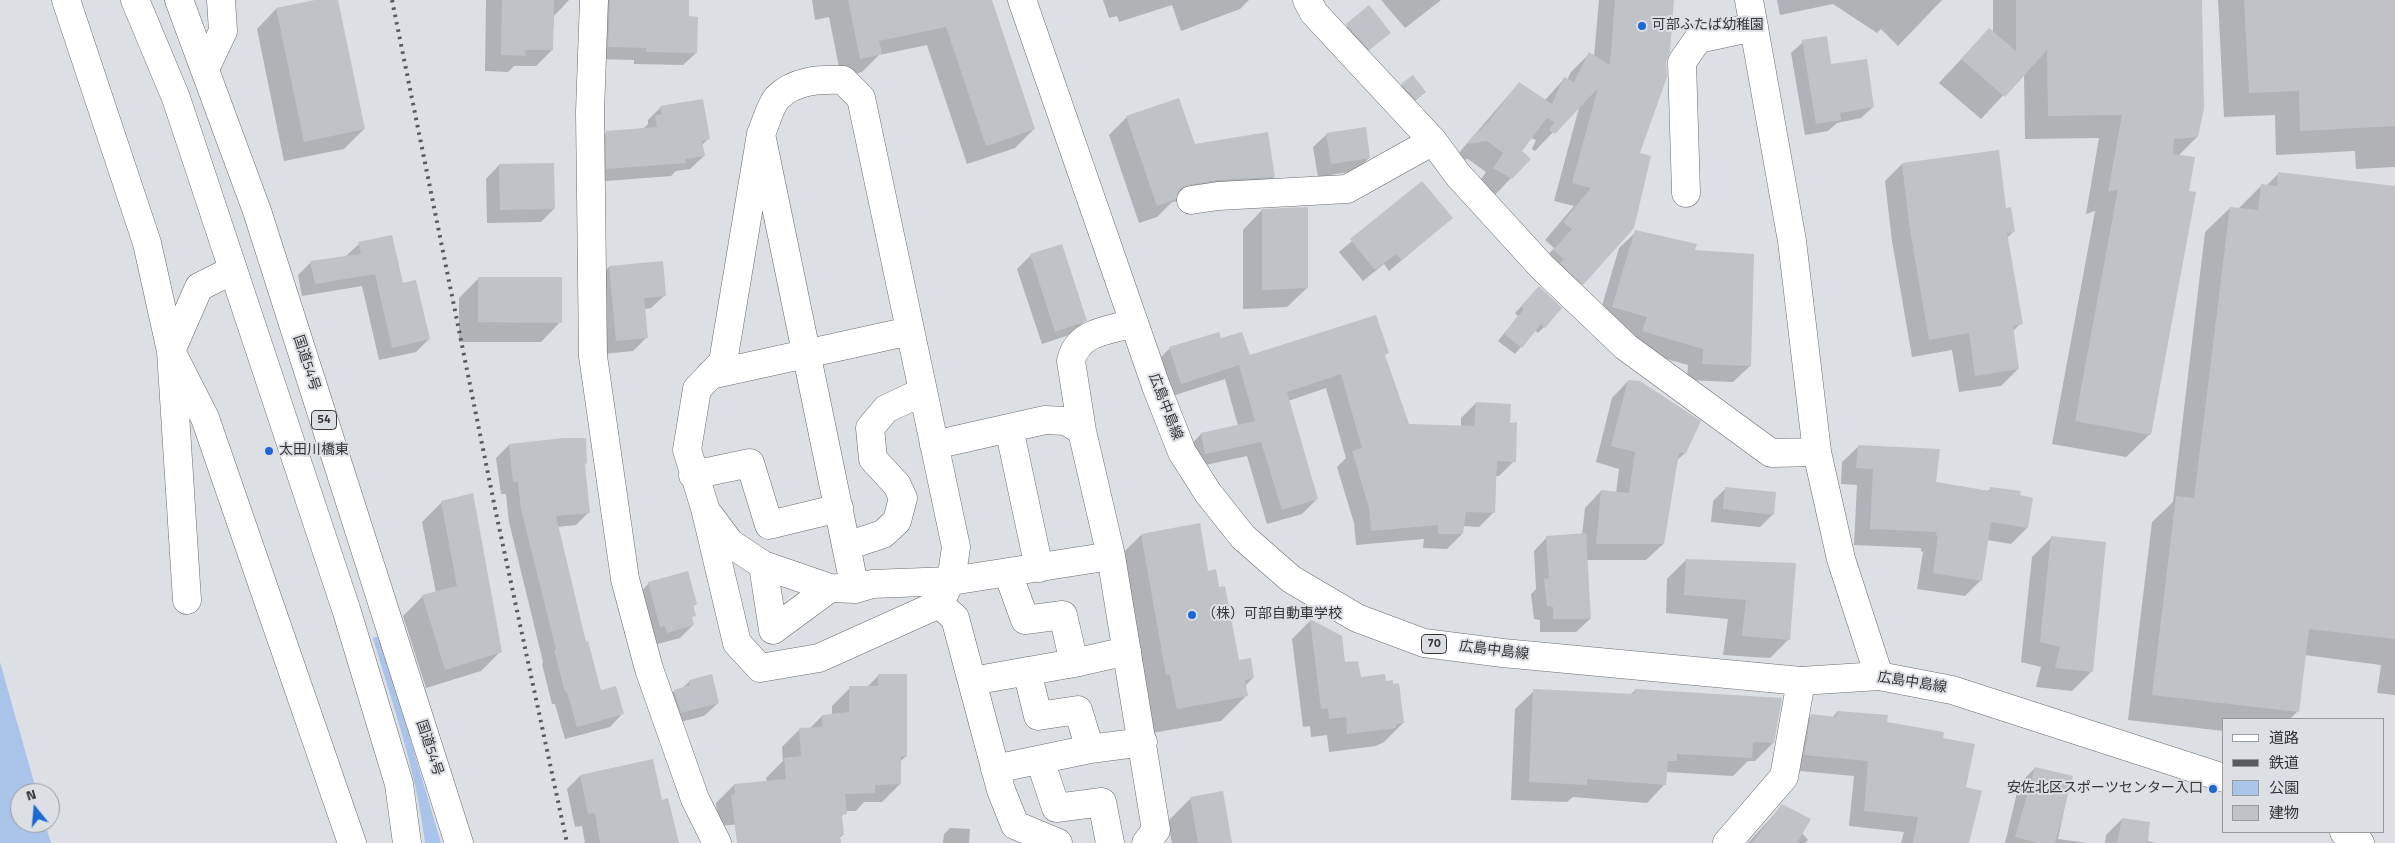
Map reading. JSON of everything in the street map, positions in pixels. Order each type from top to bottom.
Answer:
[{"type":"main road","points":[[66,0],[147,243],[171,351],[186,600]]},
{"type":"main road","points":[[135,0],[176,98],[347,612],[399,784],[407,843]]},
{"type":"main road","name":"国道54号","points":[[179,0],[257,211],[459,843]]},
{"type":"main road","points":[[205,69],[223,31],[221,0]]},
{"type":"main road","points":[[594,0],[590,112],[594,356],[624,579],[650,668],[695,799],[718,843]]},
{"type":"main road","name":"広島中島線","points":[[1022,0],[1134,323],[1182,452],[1208,494],[1244,538],[1291,579],[1357,618],[1424,643],[1504,653],[1801,681],[1879,676],[1952,690],[2222,777]]},
{"type":"main road","points":[[1307,0],[1314,13],[1433,141],[1458,175],[1542,267],[1626,347],[1770,453],[1817,452]]},
{"type":"main road","points":[[1749,0],[1792,241],[1817,452],[1842,559],[1879,676]]},
{"type":"main road","points":[[1686,193],[1682,62],[1698,39],[1754,27]]},
{"type":"main road","points":[[1058,843],[1015,825],[996,769],[955,618],[945,593],[956,547],[861,98],[843,80],[817,79],[792,87],[776,98],[761,134],[723,362],[697,389],[687,450],[705,508],[737,643],[760,668],[819,658],[945,593],[1008,573],[1112,556]]},
{"type":"main road","points":[[761,134],[847,546],[843,589]]},
{"type":"main road","points":[[1191,200],[1218,196],[1347,190],[1433,141]]},
{"type":"main road","points":[[171,351],[199,287],[233,270]]},
{"type":"main road","points":[[1134,323],[1080,341],[1074,350],[1071,361],[1082,431],[1112,556],[1143,742],[1156,830],[1146,843]]},
{"type":"main road","points":[[710,375],[910,332]]},
{"type":"main road","points":[[171,351],[205,418],[280,642],[352,843]]},
{"type":"main road","points":[[847,546],[883,534],[897,521],[903,498],[897,485],[873,459],[870,428],[886,409],[922,392]]},
{"type":"main road","points":[[934,445],[1045,420],[1066,421],[1082,431]]},
{"type":"main road","points":[[1009,428],[1039,568]]},
{"type":"main road","points":[[694,475],[750,463],[769,524],[839,508]]},
{"type":"main road","points":[[705,508],[730,543],[763,565],[843,589]]},
{"type":"main road","points":[[763,565],[773,630],[843,589],[872,584],[945,593]]},
{"type":"main road","points":[[1008,573],[1025,620],[1063,615],[1074,663]]},
{"type":"main road","points":[[972,681],[1074,663],[1127,651]]},
{"type":"main road","points":[[1027,671],[1038,716],[1078,710],[1090,749]]},
{"type":"main road","points":[[1727,843],[1784,777],[1801,681]]},
{"type":"main road","points":[[996,769],[1090,749],[1143,742]]},
{"type":"main road","points":[[1040,760],[1056,808],[1102,802],[1110,843]]},
{"type":"main road","points":[[2345,833],[2360,843]]},
{"type":"green space","points":[[380,636],[441,843],[425,843],[410,765],[373,638]]},
{"type":"green space","points":[[0,662],[34,783],[10,783],[10,833],[48,833],[51,843],[0,843]]},
{"type":"building","points":[[315,0],[338,0],[365,129],[304,142],[276,8]]},
{"type":"building","points":[[502,0],[554,0],[553,50],[525,50],[526,56],[501,55]]},
{"type":"building","points":[[610,0],[689,0],[689,16],[698,17],[697,53],[646,52],[646,48],[608,47]]},
{"type":"building","points":[[848,0],[992,0],[1035,129],[986,146],[946,27],[879,41],[882,54],[860,59]]},
{"type":"building","points":[[1615,0],[1674,0],[1670,52],[1666,62],[1667,77],[1640,153],[1651,156],[1634,228],[1583,285],[1560,263],[1564,259],[1553,250],[1572,229],[1563,222],[1591,188],[1572,183],[1598,88],[1555,134],[1549,130],[1554,122],[1547,118],[1522,151],[1531,159],[1512,179],[1493,168],[1503,153],[1487,141],[1466,144],[1489,121],[1519,82],[1552,104],[1564,77],[1574,82],[1589,52],[1610,65]]},
{"type":"building","points":[[2016,0],[2202,0],[2204,108],[2198,137],[2174,139],[2173,154],[2195,157],[2189,191],[2196,192],[2151,435],[2075,421],[2118,189],[2108,192],[2122,115],[2048,116],[2047,50],[2005,97],[1961,59],[1989,28],[2016,51]]},
{"type":"building","points":[[2244,0],[2395,0],[2395,126],[2300,131],[2299,91],[2249,93]]},
{"type":"building","points":[[1369,5],[1391,33],[1369,50],[1346,24]]},
{"type":"building","points":[[1827,36],[1831,64],[1867,59],[1874,107],[1840,113],[1841,120],[1816,124],[1802,40]]},
{"type":"building","points":[[1413,75],[1426,92],[1416,100],[1401,84]]},
{"type":"building","points":[[1179,98],[1195,144],[1268,132],[1275,177],[1217,180],[1189,185],[1181,188],[1176,199],[1157,206],[1126,116]]},
{"type":"building","points":[[703,99],[710,139],[702,141],[705,156],[685,159],[686,163],[606,169],[606,131],[657,127],[655,116],[662,114],[660,106]]},
{"type":"building","points":[[1366,127],[1370,158],[1331,164],[1326,133]]},
{"type":"building","points":[[1999,150],[2006,208],[2011,207],[2015,232],[2007,233],[2023,324],[2013,326],[2019,369],[1975,376],[1969,333],[1929,340],[1909,224],[1902,163]]},
{"type":"building","points":[[554,163],[555,209],[500,210],[499,164]]},
{"type":"building","points":[[2278,172],[2395,186],[2395,639],[2309,629],[2299,712],[2152,695],[2176,496],[2194,498],[2230,207],[2258,210],[2261,184],[2277,186]]},
{"type":"building","points":[[1422,181],[1453,218],[1402,260],[1396,254],[1375,270],[1350,239]]},
{"type":"building","points":[[1308,207],[1308,288],[1262,290],[1262,209]]},
{"type":"building","points":[[1635,230],[1697,244],[1695,250],[1754,254],[1751,366],[1702,364],[1703,349],[1642,331],[1647,317],[1612,307]]},
{"type":"building","points":[[392,235],[403,283],[416,280],[430,339],[392,348],[375,274],[315,284],[310,261],[361,254],[358,242]]},
{"type":"building","points":[[1062,244],[1087,321],[1055,332],[1030,254]]},
{"type":"building","points":[[663,261],[666,296],[644,298],[648,338],[616,341],[609,266]]},
{"type":"building","points":[[478,277],[562,277],[562,323],[478,322]]},
{"type":"building","points":[[1539,286],[1562,308],[1545,328],[1541,324],[1522,348],[1504,334],[1524,309],[1521,306]]},
{"type":"building","points":[[1376,315],[1389,353],[1385,355],[1409,424],[1474,426],[1476,402],[1511,404],[1510,423],[1517,422],[1516,462],[1497,461],[1495,513],[1466,512],[1463,534],[1438,534],[1438,525],[1371,531],[1369,508],[1352,451],[1362,448],[1341,374],[1287,392],[1318,499],[1282,510],[1261,442],[1205,454],[1201,433],[1255,421],[1239,365],[1181,384],[1169,347],[1219,332],[1221,338],[1242,332],[1250,355]]},
{"type":"building","points":[[1628,380],[1640,381],[1701,421],[1686,453],[1679,453],[1664,544],[1596,544],[1601,490],[1629,493],[1635,452],[1611,446]]},
{"type":"building","points":[[564,438],[586,438],[587,463],[585,464],[590,513],[556,516],[586,642],[588,641],[601,690],[616,686],[624,714],[577,727],[554,650],[556,650],[521,509],[518,482],[513,482],[509,444]]},
{"type":"building","points":[[1858,445],[1940,449],[1936,482],[1990,491],[1990,487],[2021,491],[2020,495],[2033,498],[2028,528],[1991,522],[1982,581],[1933,573],[1937,532],[1870,529],[1873,469],[1856,468]]},
{"type":"building","points":[[1725,487],[1776,492],[1774,515],[1723,509]]},
{"type":"building","points":[[473,493],[502,652],[445,670],[422,595],[457,586],[441,501]]},
{"type":"building","points":[[1200,523],[1208,571],[1216,569],[1219,587],[1225,586],[1239,660],[1251,658],[1254,678],[1245,680],[1248,696],[1177,709],[1170,675],[1166,675],[1141,534]]},
{"type":"building","points":[[1586,533],[1591,619],[1553,619],[1553,607],[1547,606],[1544,579],[1549,578],[1546,536]]},
{"type":"building","points":[[2051,536],[2106,542],[2093,672],[2055,668],[2060,647],[2040,642]]},
{"type":"building","points":[[1686,559],[1796,563],[1790,640],[1742,636],[1746,600],[1684,595]]},
{"type":"building","points":[[688,571],[697,604],[693,605],[696,616],[692,617],[694,625],[667,633],[665,626],[660,627],[648,582]]},
{"type":"building","points":[[1310,619],[1342,636],[1345,662],[1358,661],[1361,677],[1385,674],[1386,681],[1393,680],[1393,684],[1399,683],[1404,723],[1396,724],[1396,728],[1347,734],[1346,717],[1329,719],[1328,708],[1321,709]]},
{"type":"building","points":[[712,674],[719,703],[681,713],[674,690],[690,685],[689,680]]},
{"type":"building","points":[[878,674],[907,674],[907,757],[901,756],[901,784],[875,785],[875,793],[845,794],[847,814],[842,815],[844,835],[840,835],[841,843],[737,843],[731,795],[735,794],[734,784],[786,779],[784,758],[801,756],[799,728],[822,727],[822,715],[849,712],[849,686],[878,686]]},
{"type":"building","points":[[1533,689],[1634,694],[1635,689],[1782,698],[1774,743],[1753,742],[1752,758],[1677,754],[1677,761],[1668,761],[1666,785],[1587,779],[1587,785],[1529,782]]},
{"type":"building","points":[[1837,711],[1888,715],[1887,722],[1944,732],[1943,738],[1975,744],[1966,787],[1982,791],[1969,843],[1913,843],[1918,817],[1864,811],[1868,761],[1804,755],[1811,714],[1836,717]]},
{"type":"building","points":[[653,759],[662,800],[668,798],[679,843],[600,843],[595,813],[588,814],[580,775]]},
{"type":"building","points":[[2035,767],[2073,776],[2055,843],[2039,843],[2015,837]]},
{"type":"building","points":[[1223,791],[1232,843],[1198,843],[1190,797]]},
{"type":"building","points":[[1782,804],[1811,819],[1797,843],[1752,843]]},
{"type":"building","points":[[2122,818],[2150,822],[2147,843],[2117,843]]},
{"type":"railway","points":[[392,0],[496,513],[567,843]]},
{"type":"place","name":"可部ふたば幼稚園","points":[[1642,26]]},
{"type":"place","name":"太田川橋東","points":[[269,451]]},
{"type":"place","name":"（株）可部自動車学校","points":[[1192,615]]},
{"type":"place","name":"安佐北区スポーツセンター入口","points":[[2213,789]]}]
